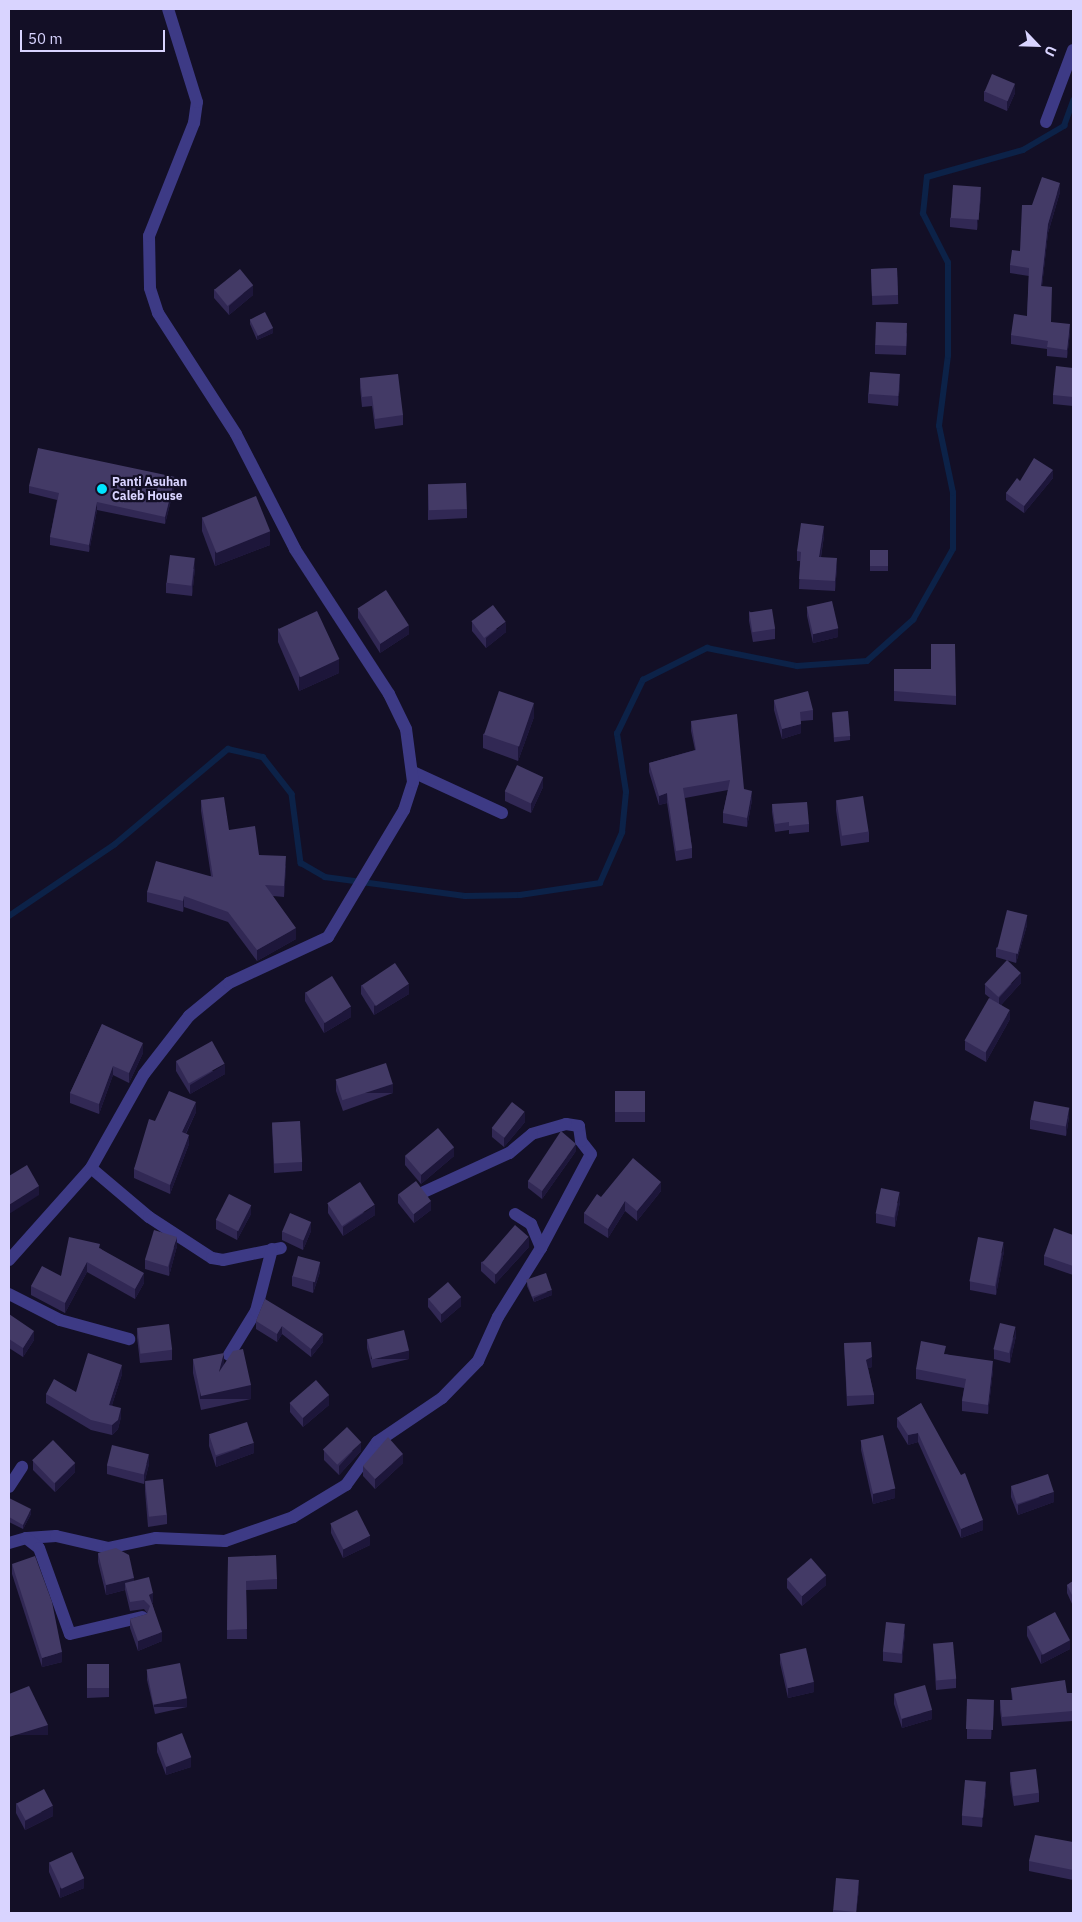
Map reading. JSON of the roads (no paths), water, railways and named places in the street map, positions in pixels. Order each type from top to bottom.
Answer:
[{"type":"street","points":[[9,1260],[91,1168],[144,1074],[188,1016],[229,984],[328,937],[349,907],[404,810],[413,772],[406,729],[389,694],[295,549],[236,434],[158,313],[150,288],[149,236],[194,123],[197,102],[168,9]]},
{"type":"street","points":[[1046,122],[1073,50]]},
{"type":"street","points":[[413,772],[502,813]]},
{"type":"street","points":[[9,1542],[27,1538],[56,1536],[108,1548],[156,1538],[204,1543],[225,1541],[293,1517],[346,1485],[377,1442],[442,1398],[478,1361],[498,1317],[542,1248],[590,1161],[579,1126],[566,1124],[532,1134],[509,1153],[424,1192]]},
{"type":"street","points":[[91,1168],[149,1216],[212,1258],[276,1248],[256,1311],[229,1355]]},
{"type":"street","points":[[515,1214],[531,1224],[542,1248]]},
{"type":"street","points":[[9,1294],[60,1320],[129,1339]]},
{"type":"street","points":[[9,1485],[22,1467]]},
{"type":"street","points":[[27,1538],[45,1562],[70,1634],[142,1617]]},
{"type":"waterway","points":[[9,916],[114,845],[228,749],[263,757],[292,794],[301,863],[325,877],[465,896],[520,895],[600,883],[622,833],[626,792],[617,734],[643,680],[707,648],[797,666],[867,661],[913,620],[953,549],[953,493],[939,426],[948,356],[948,263],[923,214],[927,177],[1023,150],[1064,126],[1073,101]]},
{"type":"place","name":"Panti Asuhan Caleb House","points":[[102,489]]}]
